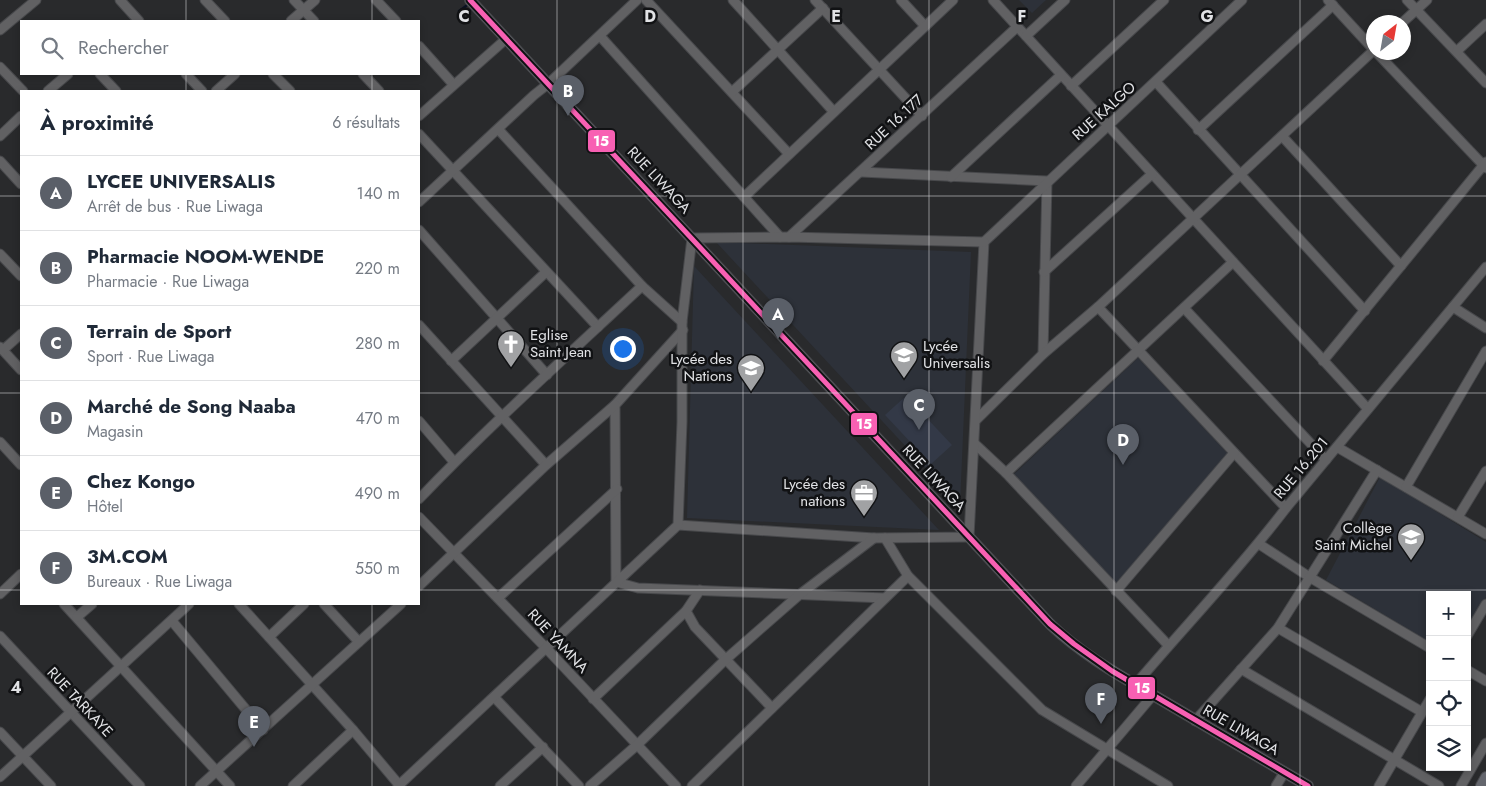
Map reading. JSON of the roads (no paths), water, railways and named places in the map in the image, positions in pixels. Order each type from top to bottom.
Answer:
[{"type":"main road","name":"RUE LIWAGA","points":[[470,0],[1066,639],[1084,653],[1135,685],[1308,786]]},
{"type":"main road","points":[[1481,786],[1486,777]]},
{"type":"street","points":[[120,0],[133,19]]},
{"type":"street","points":[[205,0],[224,20]]},
{"type":"street","points":[[294,0],[313,20]]},
{"type":"street","points":[[292,20],[315,0]]},
{"type":"street","points":[[376,0],[395,20]]},
{"type":"street","points":[[420,201],[637,0]]},
{"type":"street","points":[[646,0],[790,154]]},
{"type":"street","points":[[732,0],[834,112]]},
{"type":"street","points":[[815,0],[922,116]]},
{"type":"street","points":[[900,0],[925,26]]},
{"type":"street","points":[[744,197],[954,0]]},
{"type":"street","points":[[992,0],[1368,409]]},
{"type":"street","points":[[1026,36],[1065,0]]},
{"type":"street","points":[[1072,86],[1164,0]]},
{"type":"street","name":"RUE KALGO","points":[[984,242],[1242,0]]},
{"type":"street","points":[[1407,0],[1486,83]]},
{"type":"street","points":[[1411,15],[1427,0]]},
{"type":"street","points":[[0,30],[34,1]]},
{"type":"street","points":[[1198,130],[1330,3],[1366,42]]},
{"type":"street","points":[[732,92],[822,8]]},
{"type":"street","points":[[1457,51],[1486,24]]},
{"type":"street","name":"RUE 16.177","points":[[785,237],[861,172],[1017,27]]},
{"type":"street","points":[[600,36],[744,197],[785,237]]},
{"type":"street","points":[[420,115],[506,39]]},
{"type":"street","points":[[420,47],[453,84]]},
{"type":"street","points":[[976,420],[1043,354],[1098,307],[1366,58]]},
{"type":"street","points":[[1324,361],[1485,165],[1383,60]]},
{"type":"street","points":[[0,67],[22,90]]},
{"type":"street","points":[[49,90],[67,75]]},
{"type":"street","points":[[101,75],[115,90]]},
{"type":"street","points":[[187,75],[201,90]]},
{"type":"street","points":[[217,90],[234,75]]},
{"type":"street","points":[[274,75],[289,90]]},
{"type":"street","points":[[364,75],[378,90]]},
{"type":"street","points":[[951,177],[1061,75]]},
{"type":"street","points":[[1156,82],[1365,311]]},
{"type":"street","points":[[0,136],[20,117]]},
{"type":"street","points":[[498,129],[642,286],[682,326]]},
{"type":"street","points":[[420,135],[598,327]]},
{"type":"street","points":[[1282,136],[1401,266]]},
{"type":"street","points":[[0,161],[20,183]]},
{"type":"street","points":[[861,172],[1047,181],[1043,354]]},
{"type":"street","points":[[1044,272],[1152,174]]},
{"type":"street","points":[[420,231],[547,375]]},
{"type":"street","points":[[240,605],[353,730],[399,786],[678,525],[682,422],[682,326],[692,238],[785,237],[984,242],[969,537],[874,538],[678,525]]},
{"type":"street","points":[[0,254],[20,274]]},
{"type":"street","points":[[1006,473],[1233,262]]},
{"type":"street","name":"RUE 16.201","points":[[1135,685],[1168,645],[1259,544],[1286,508],[1486,267]]},
{"type":"street","points":[[451,361],[546,272]]},
{"type":"street","points":[[420,498],[502,416],[642,286]]},
{"type":"street","points":[[1098,307],[1286,508]]},
{"type":"street","points":[[1453,307],[1486,328]]},
{"type":"street","points":[[1184,308],[1326,460]]},
{"type":"street","points":[[420,326],[546,465]]},
{"type":"street","points":[[420,585],[546,465],[614,405],[682,326]]},
{"type":"street","points":[[20,335],[2,348],[20,369]]},
{"type":"street","points":[[1406,487],[1486,351]]},
{"type":"street","points":[[614,405],[617,489],[616,582]]},
{"type":"street","points":[[420,422],[454,462]]},
{"type":"street","points":[[0,442],[20,464]]},
{"type":"street","points":[[975,444],[1006,473],[1168,645]]},
{"type":"street","points":[[1337,447],[1486,534]]},
{"type":"street","points":[[1116,590],[1234,453]]},
{"type":"street","points":[[1195,720],[1278,628],[1377,470]]},
{"type":"street","points":[[1458,517],[1486,471]]},
{"type":"street","points":[[498,598],[617,489]]},
{"type":"street","name":"RUE YAMNA","points":[[420,518],[676,786]]},
{"type":"street","points":[[590,786],[637,745],[725,660],[799,595],[874,538]]},
{"type":"street","points":[[885,538],[908,576],[1042,710],[1168,786]]},
{"type":"street","points":[[1259,544],[1311,578],[1426,646]]},
{"type":"street","points":[[0,594],[20,575]]},
{"type":"street","points":[[692,786],[908,576]]},
{"type":"street","points":[[616,582],[638,588],[886,598]]},
{"type":"street","points":[[593,699],[686,611],[700,590]]},
{"type":"street","points":[[1471,629],[1486,604]]},
{"type":"street","points":[[65,605],[230,786]]},
{"type":"street","points":[[77,617],[91,605]]},
{"type":"street","points":[[0,777],[188,605]]},
{"type":"street","points":[[269,637],[303,605]]},
{"type":"street","points":[[325,605],[359,642]]},
{"type":"street","points":[[200,786],[400,605]]},
{"type":"street","points":[[686,611],[694,627],[772,708]]},
{"type":"street","points":[[172,621],[262,730]]},
{"type":"street","points":[[1278,628],[1422,712]]},
{"type":"street","name":"RUE TARKAYE","points":[[0,636],[140,786]]},
{"type":"street","points":[[1241,669],[1438,786]]},
{"type":"street","points":[[1471,672],[1486,681]]},
{"type":"street","points":[[1076,786],[1153,695]]},
{"type":"street","points":[[494,697],[579,786]]},
{"type":"street","points":[[1379,786],[1426,706]]},
{"type":"street","points":[[293,786],[353,730]]},
{"type":"street","points":[[0,732],[51,786]]},
{"type":"street","points":[[1461,786],[1486,743]]},
{"type":"street","points":[[500,786],[543,747]]},
{"type":"street","points":[[1276,786],[1284,773]]},
{"type":"waterway","points":[[459,11],[466,6]]},
{"type":"place","name":"Pharmacie NOOM-WENDE","points":[[568,116]]},
{"type":"place","name":"LYCEE UNIVERSALIS","points":[[778,339]]},
{"type":"place","name":"Eglise Saint Jean","points":[[511,368]]},
{"type":"place","name":"Lycée Universalis","points":[[904,379]]},
{"type":"place","name":"Lycée des Nations","points":[[751,392]]},
{"type":"place","name":"Terrain de Sport","points":[[919,430]]},
{"type":"place","name":"Marché de Song Naaba","points":[[1123,465]]},
{"type":"place","name":"Lycée des nations","points":[[864,517]]},
{"type":"place","name":"Collège Saint Michel","points":[[1411,561]]},
{"type":"place","name":"3M.COM","points":[[1101,724]]},
{"type":"place","name":"Chez Kongo","points":[[254,747]]}]
